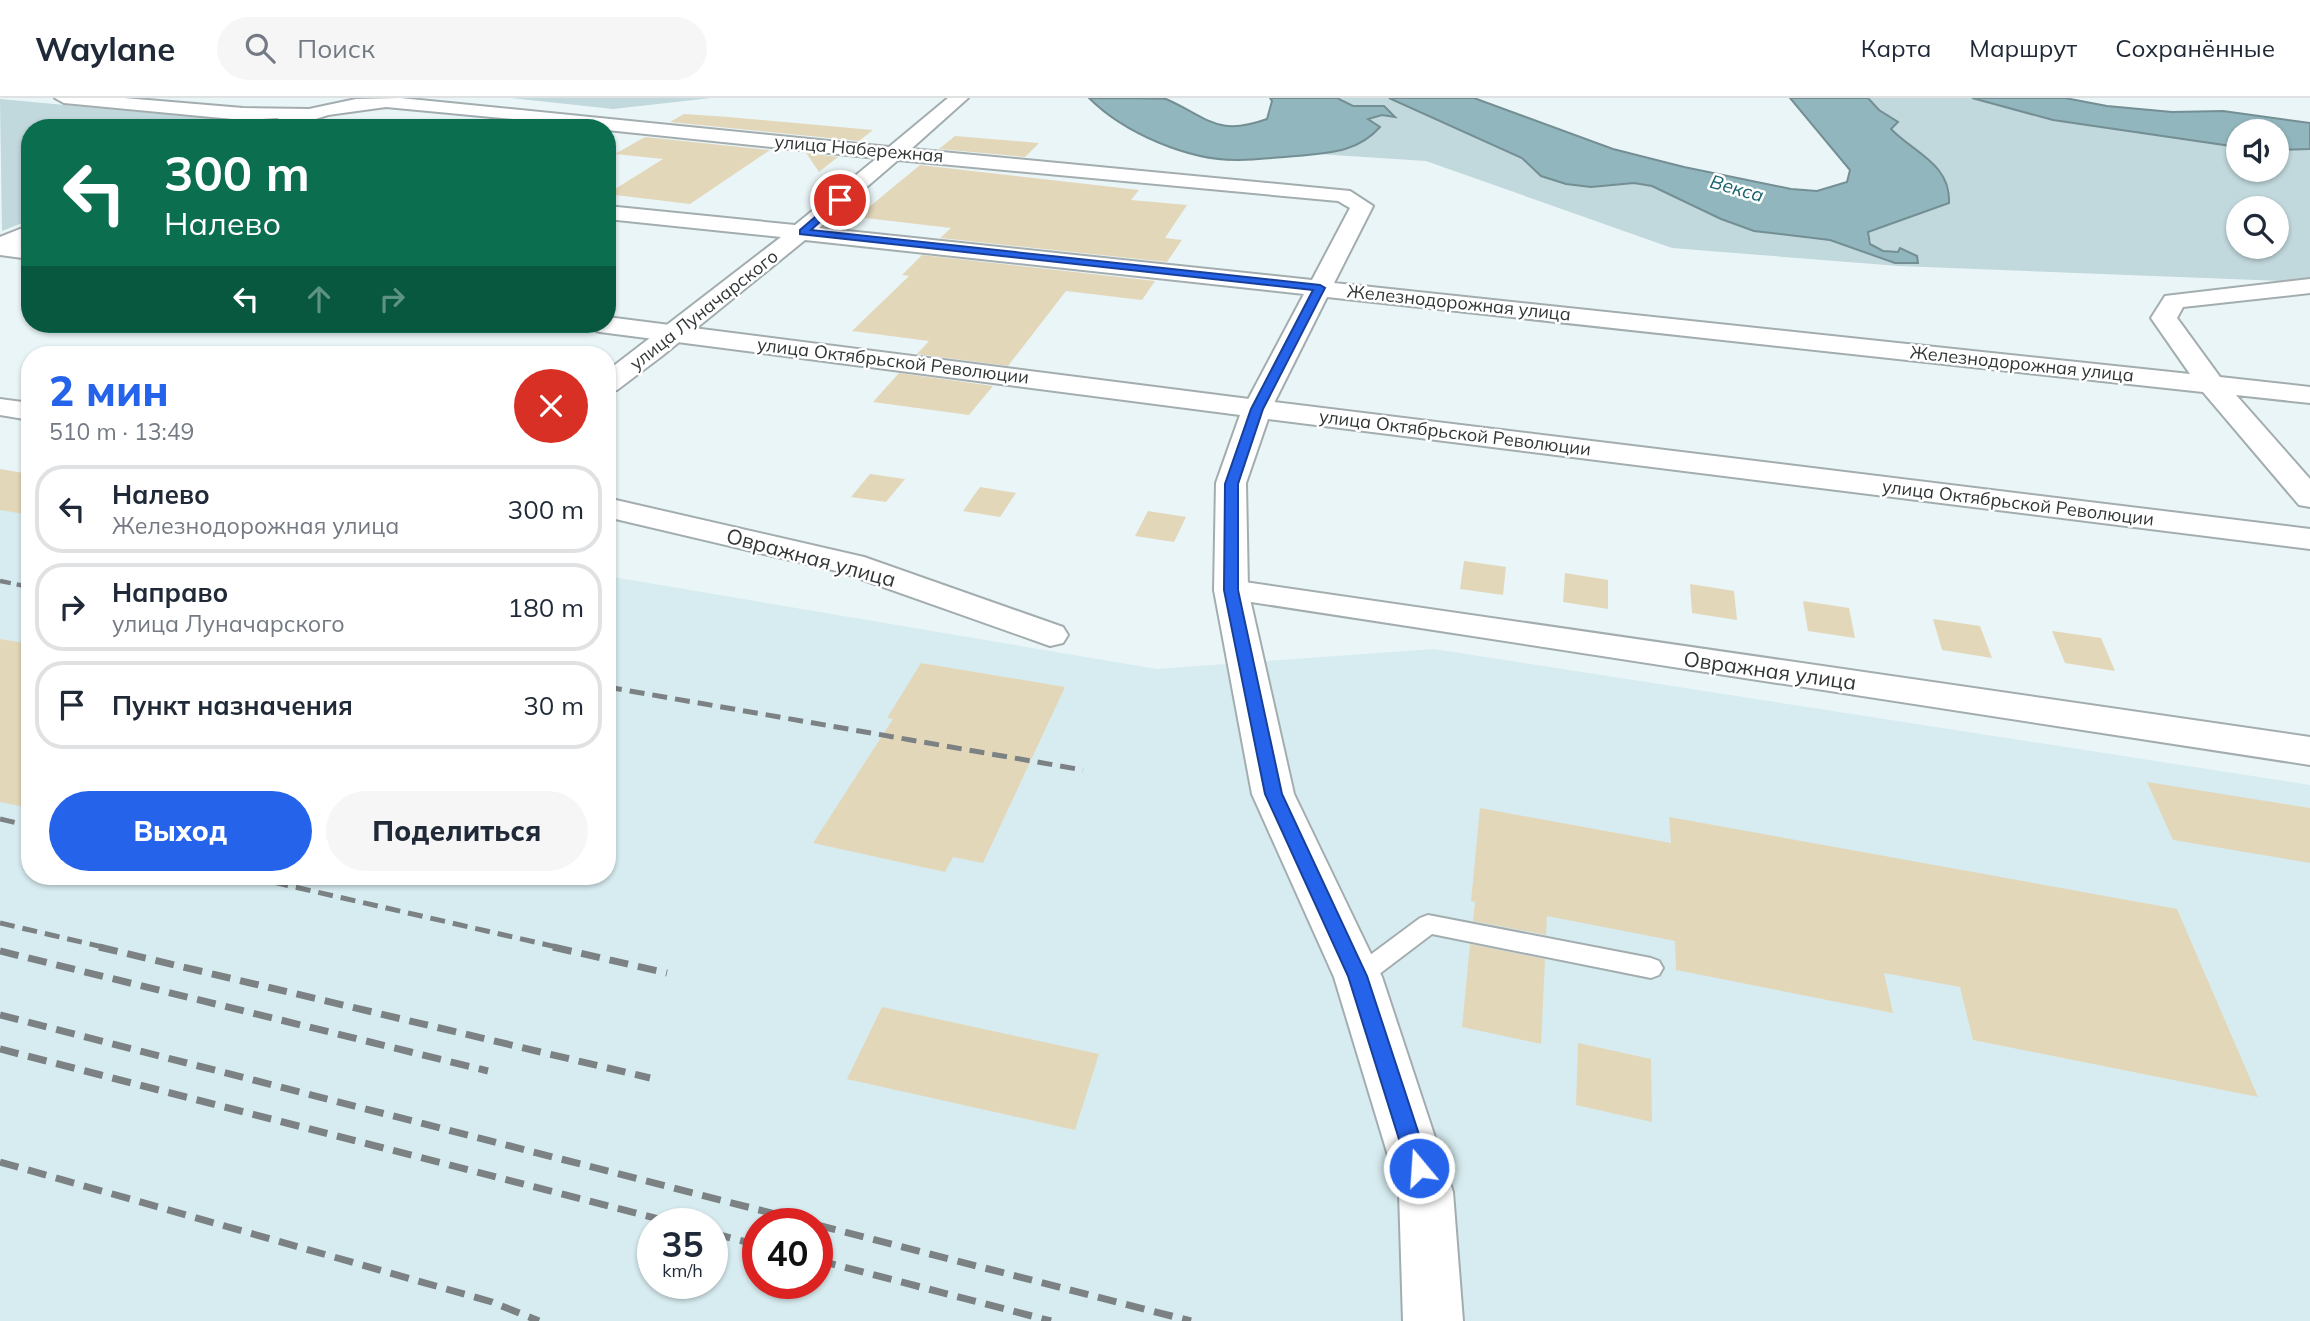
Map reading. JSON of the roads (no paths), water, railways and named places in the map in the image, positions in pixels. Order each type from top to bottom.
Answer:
[{"type":"street","points":[[64,98],[243,114],[311,111]]},
{"type":"street","name":"улица Луначарского","points":[[616,378],[678,334],[804,232],[959,98]]},
{"type":"street","name":"улица Набережная","points":[[311,111],[354,103],[386,102],[559,119]]},
{"type":"street","points":[[292,119],[311,111]]},
{"type":"street","name":"улица Набережная","points":[[616,125],[1343,195],[1362,206],[1320,288]]},
{"type":"street","name":"Железнодорожная улица","points":[[616,213],[2310,395]]},
{"type":"street","points":[[2310,286],[2174,301],[2164,318],[2212,385],[2310,498]]},
{"type":"street","points":[[1320,288],[1257,409],[1231,484],[1231,590],[1273,794],[1358,976],[1426,1192],[1433,1321]]},
{"type":"street","name":"улица Октябрьской Революции","points":[[616,326],[1257,409],[2310,539]]},
{"type":"street","points":[[0,407],[21,410]]},
{"type":"street","name":"Овражная улица","points":[[616,509],[852,564],[1050,635]]},
{"type":"street","name":"Овражная улица","points":[[1231,590],[2310,751]]},
{"type":"lane","points":[[1358,976],[1428,924],[1651,968]]},
{"type":"water","points":[[1089,98],[1166,99],[1224,126],[1250,124],[1267,119],[1272,101],[1270,98],[1337,98],[1353,106],[1384,106],[1395,117],[1382,115],[1368,119],[1380,127],[1362,142],[1343,150],[1261,159],[1220,159],[1199,156],[1158,142],[1120,123]]},
{"type":"water","name":"Векса","points":[[1389,98],[1474,98],[1613,149],[1684,167],[1791,189],[1817,191],[1847,182],[1850,170],[1790,98],[1868,98],[1879,110],[1898,122],[1891,129],[1938,169],[1948,190],[1949,203],[1868,232],[1870,244],[1883,251],[1898,252],[1900,248],[1917,256],[1918,263],[1895,263],[1830,240],[1754,231],[1721,219],[1652,186],[1634,183],[1591,187],[1566,184],[1541,176],[1522,158]]},
{"type":"water","points":[[1972,98],[2065,98],[2107,106],[2172,112],[2223,111],[2281,119],[2226,119],[2226,145],[2053,120]]},
{"type":"water","points":[[2289,120],[2310,123],[2310,149],[2289,150]]},
{"type":"railway","points":[[0,581],[21,585]]},
{"type":"railway","points":[[616,689],[1083,770]]},
{"type":"railway","points":[[0,819],[21,824]]},
{"type":"railway","points":[[286,885],[561,948]]},
{"type":"railway","points":[[0,923],[107,948]]},
{"type":"railway","points":[[99,947],[650,1078]]},
{"type":"railway","points":[[553,947],[667,973]]},
{"type":"railway","points":[[0,951],[488,1071]]},
{"type":"railway","points":[[0,1015],[752,1208]]},
{"type":"railway","points":[[0,1049],[637,1213]]},
{"type":"railway","points":[[0,1162],[492,1302],[539,1321]]},
{"type":"railway","points":[[833,1229],[1191,1321]]},
{"type":"railway","points":[[728,1237],[742,1241]]},
{"type":"railway","points":[[833,1264],[1051,1321]]}]
